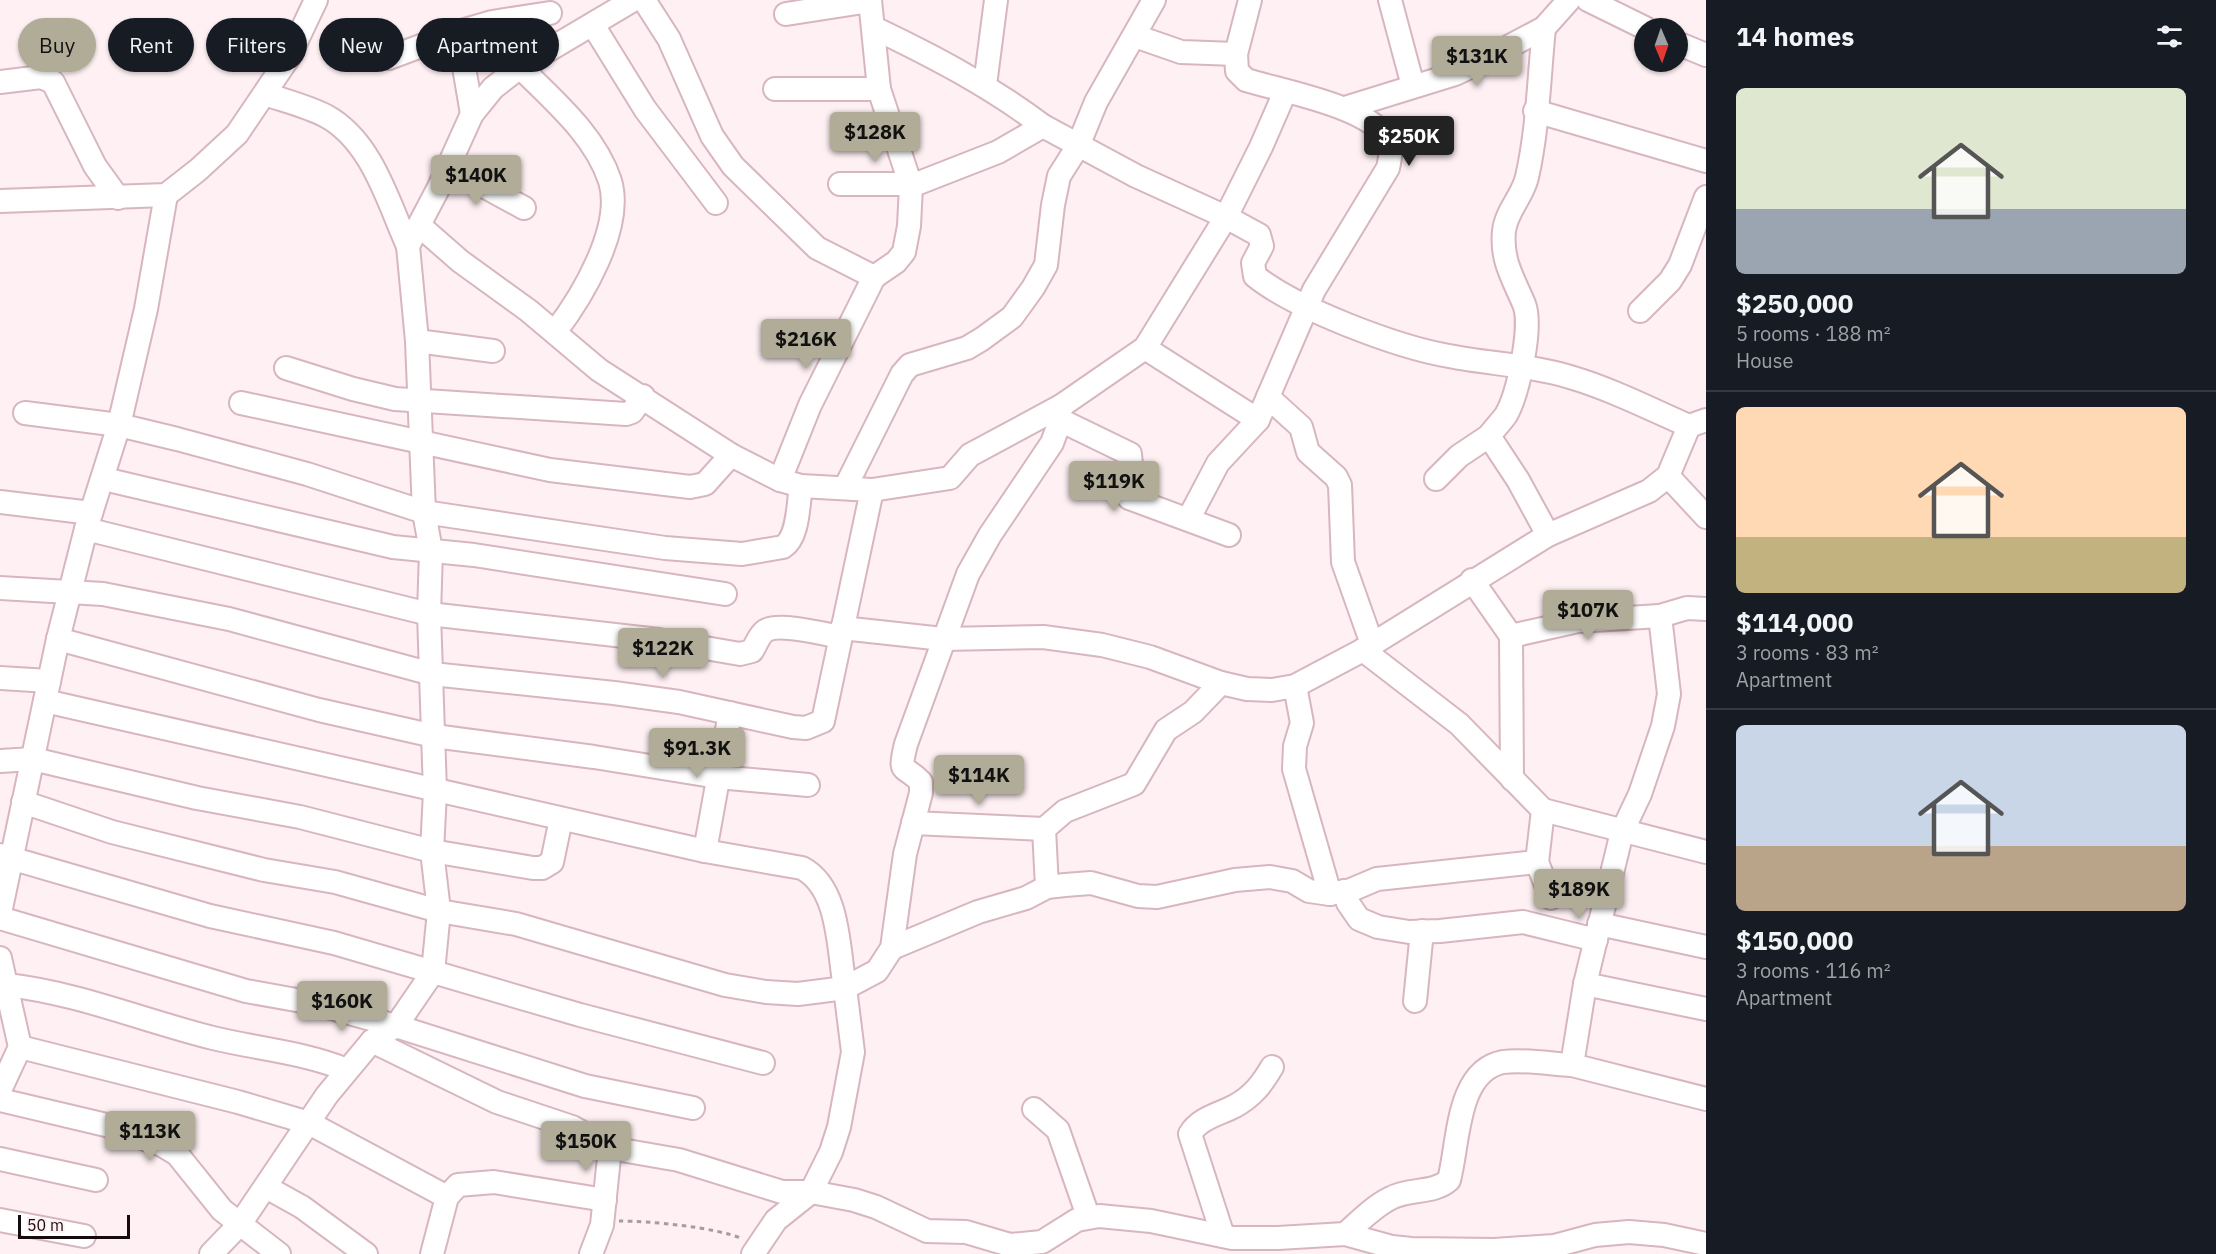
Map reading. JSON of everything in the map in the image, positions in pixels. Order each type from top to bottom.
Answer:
[{"type":"street","points":[[0,201],[166,195],[198,171],[237,134],[289,57],[316,0]]},
{"type":"street","points":[[559,45],[633,0]]},
{"type":"street","points":[[644,0],[669,39],[712,136],[733,166],[817,248],[874,277]]},
{"type":"street","points":[[985,85],[996,0]]},
{"type":"street","points":[[846,486],[896,385],[910,365],[974,344],[1012,317],[1033,288],[1046,265],[1059,176],[1078,146],[1096,102],[1154,0]]},
{"type":"street","points":[[1189,518],[1218,463],[1258,420],[1307,306],[1388,168],[1391,156],[1388,141],[1381,131],[1345,108],[1246,80],[1237,71],[1236,54],[1250,0]]},
{"type":"street","points":[[1390,0],[1413,86]]},
{"type":"street","points":[[1345,108],[1455,74],[1544,28],[1569,0]]},
{"type":"street","points":[[1588,0],[1634,23]]},
{"type":"street","points":[[25,413],[119,425],[307,474],[424,512],[665,548],[742,554],[772,551],[788,544],[793,534],[790,483],[810,405],[874,277],[896,262],[904,252],[909,226],[910,185],[879,89],[870,1],[786,14]]},
{"type":"street","points":[[518,18],[550,13]]},
{"type":"street","points":[[593,25],[645,109],[716,203]]},
{"type":"street","points":[[0,502],[88,521],[429,614],[659,640],[740,654],[752,651],[762,634],[770,629],[790,628],[943,639],[1043,637],[1102,645],[1150,657],[1221,683],[1263,690],[1295,686],[1367,647],[1548,535],[1620,505],[1649,490],[1668,476],[1697,423],[1570,377],[1521,366],[1448,356],[1404,345],[1307,306],[1255,276],[1253,263],[1262,240],[1254,231],[1174,195],[1078,146],[1043,126],[985,85],[937,58],[874,28]]},
{"type":"street","points":[[1436,479],[1459,456],[1489,436],[1506,414],[1521,366],[1527,317],[1524,305],[1508,273],[1503,246],[1505,225],[1526,184],[1544,28]]},
{"type":"street","points":[[1135,36],[1181,52],[1236,54]]},
{"type":"street","points":[[1688,48],[1706,55]]},
{"type":"street","points":[[465,72],[472,114]]},
{"type":"street","points":[[408,246],[420,226],[472,114],[493,88],[514,72]]},
{"type":"street","points":[[525,72],[585,135],[606,173],[612,194],[610,222],[592,272],[570,312],[555,332]]},
{"type":"street","points":[[0,82],[41,76],[53,82],[95,166],[118,198]]},
{"type":"street","points":[[775,89],[879,89]]},
{"type":"street","points":[[420,226],[460,261],[555,332],[599,370],[643,396],[731,455],[790,483],[872,490],[950,478],[970,455],[1060,413],[1145,348],[1226,217],[1285,92]]},
{"type":"street","points":[[210,1254],[240,1224],[347,1070],[372,1041],[396,1026],[433,972],[439,911],[432,851],[435,792],[429,614],[431,551],[424,512],[417,341],[408,246],[371,165],[358,144],[325,116],[265,94]]},
{"type":"street","points":[[1535,111],[1706,161]]},
{"type":"street","points":[[840,183],[910,185],[998,152],[1043,126]]},
{"type":"street","points":[[448,167],[524,208]]},
{"type":"street","points":[[0,913],[5,857],[23,802],[58,639],[88,521],[104,479],[119,425],[146,309],[166,195]]},
{"type":"street","points":[[1640,311],[1670,281],[1680,265],[1706,197]]},
{"type":"street","points":[[417,341],[493,351]]},
{"type":"street","points":[[1145,348],[1258,420]]},
{"type":"street","points":[[286,368],[383,396],[420,399],[626,414],[632,412],[643,396]]},
{"type":"street","points":[[1268,397],[1301,427],[1308,452],[1336,477],[1340,484],[1343,562],[1367,647],[1459,724],[1543,810],[1706,852]]},
{"type":"street","points":[[241,403],[550,470],[690,487],[705,484],[731,455]]},
{"type":"street","points":[[1060,413],[1130,454],[1131,465],[1123,490],[1129,498],[1189,518],[1229,535]]},
{"type":"street","points":[[23,802],[112,832],[264,870],[335,882],[439,911],[516,924],[735,987],[798,994],[845,988],[877,971],[892,948],[905,854],[922,786],[919,780],[904,771],[902,758],[943,639],[968,574],[990,535],[1052,443],[1060,413]]},
{"type":"street","points":[[1489,436],[1518,480],[1548,535]]},
{"type":"street","points":[[1668,476],[1706,517]]},
{"type":"street","points":[[104,479],[393,547],[474,555],[725,594]]},
{"type":"street","points":[[0,588],[71,591],[150,602],[229,619],[432,674],[566,686],[679,702],[793,727],[815,726],[823,721],[826,711],[872,490]]},
{"type":"street","points":[[1473,580],[1511,636],[1512,778]]},
{"type":"street","points":[[1511,636],[1578,621],[1660,616],[1687,608],[1706,609]]},
{"type":"street","points":[[1572,1065],[1585,984],[1622,832],[1640,794],[1663,726],[1669,694],[1660,616]]},
{"type":"street","points":[[58,639],[319,710],[434,736],[594,757],[718,777],[808,785]]},
{"type":"street","points":[[0,678],[435,792],[705,852],[802,868],[815,874],[830,898],[845,988],[853,1052],[848,1084],[831,1152],[811,1192],[776,1220],[755,1250]]},
{"type":"street","points":[[913,823],[1044,829],[1065,811],[1134,784],[1166,730],[1194,712],[1221,683]]},
{"type":"street","points":[[1295,686],[1302,723],[1295,746],[1294,769],[1337,892],[1367,924],[1422,931],[1523,922],[1706,947]]},
{"type":"street","points":[[705,852],[730,713]]},
{"type":"street","points":[[0,761],[33,759],[197,798],[300,817],[432,851],[542,868],[552,862],[561,819]]},
{"type":"street","points":[[1543,810],[1538,862],[1551,898]]},
{"type":"street","points":[[1044,829],[1047,887]]},
{"type":"street","points":[[5,857],[210,916],[334,943],[580,1015],[764,1063]]},
{"type":"street","points":[[892,948],[978,912],[1026,898],[1047,887],[1090,884],[1128,894],[1157,897],[1235,880],[1270,877],[1293,881],[1309,891],[1337,892],[1377,879],[1538,862]]},
{"type":"street","points":[[0,918],[246,991],[313,1003],[396,1026],[585,1086],[693,1108]]},
{"type":"street","points":[[1415,1000],[1422,931]]},
{"type":"street","points":[[0,958],[8,985],[20,1047],[0,1090]]},
{"type":"street","points":[[1585,984],[1706,1009]]},
{"type":"street","points":[[8,985],[40,989],[213,1038],[312,1057],[347,1070]]},
{"type":"street","points":[[372,1041],[497,1102],[572,1127],[610,1148],[679,1160],[782,1192],[811,1192],[876,1207],[927,1231],[966,1232],[1022,1246],[1050,1246],[1064,1227],[1088,1216],[1151,1221],[1223,1236],[1340,1241],[1411,1250],[1494,1250],[1554,1246],[1596,1235],[1629,1232],[1664,1235],[1706,1245]]},
{"type":"street","points":[[20,1047],[238,1102],[309,1123],[447,1197]]},
{"type":"street","points":[[1340,1241],[1390,1198],[1411,1190],[1443,1186],[1449,1180],[1466,1099],[1474,1081],[1486,1068],[1504,1062],[1572,1065],[1706,1099]]},
{"type":"street","points":[[1223,1236],[1190,1134],[1202,1122],[1252,1094],[1261,1086],[1272,1068]]},
{"type":"street","points":[[0,1100],[106,1125],[162,1145],[177,1154],[222,1210],[279,1254]]},
{"type":"street","points":[[1034,1109],[1058,1130],[1088,1216]]},
{"type":"street","points":[[591,1254],[598,1240],[610,1148]]},
{"type":"street","points":[[0,1159],[96,1180]]},
{"type":"street","points":[[432,1254],[447,1197],[458,1185],[487,1182],[603,1211]]},
{"type":"street","points":[[266,1186],[302,1207],[366,1254]]},
{"type":"street","points":[[0,1220],[84,1236]]},
{"type":"path","points":[[603,1211],[651,1222],[718,1232],[740,1238],[755,1250]]}]
